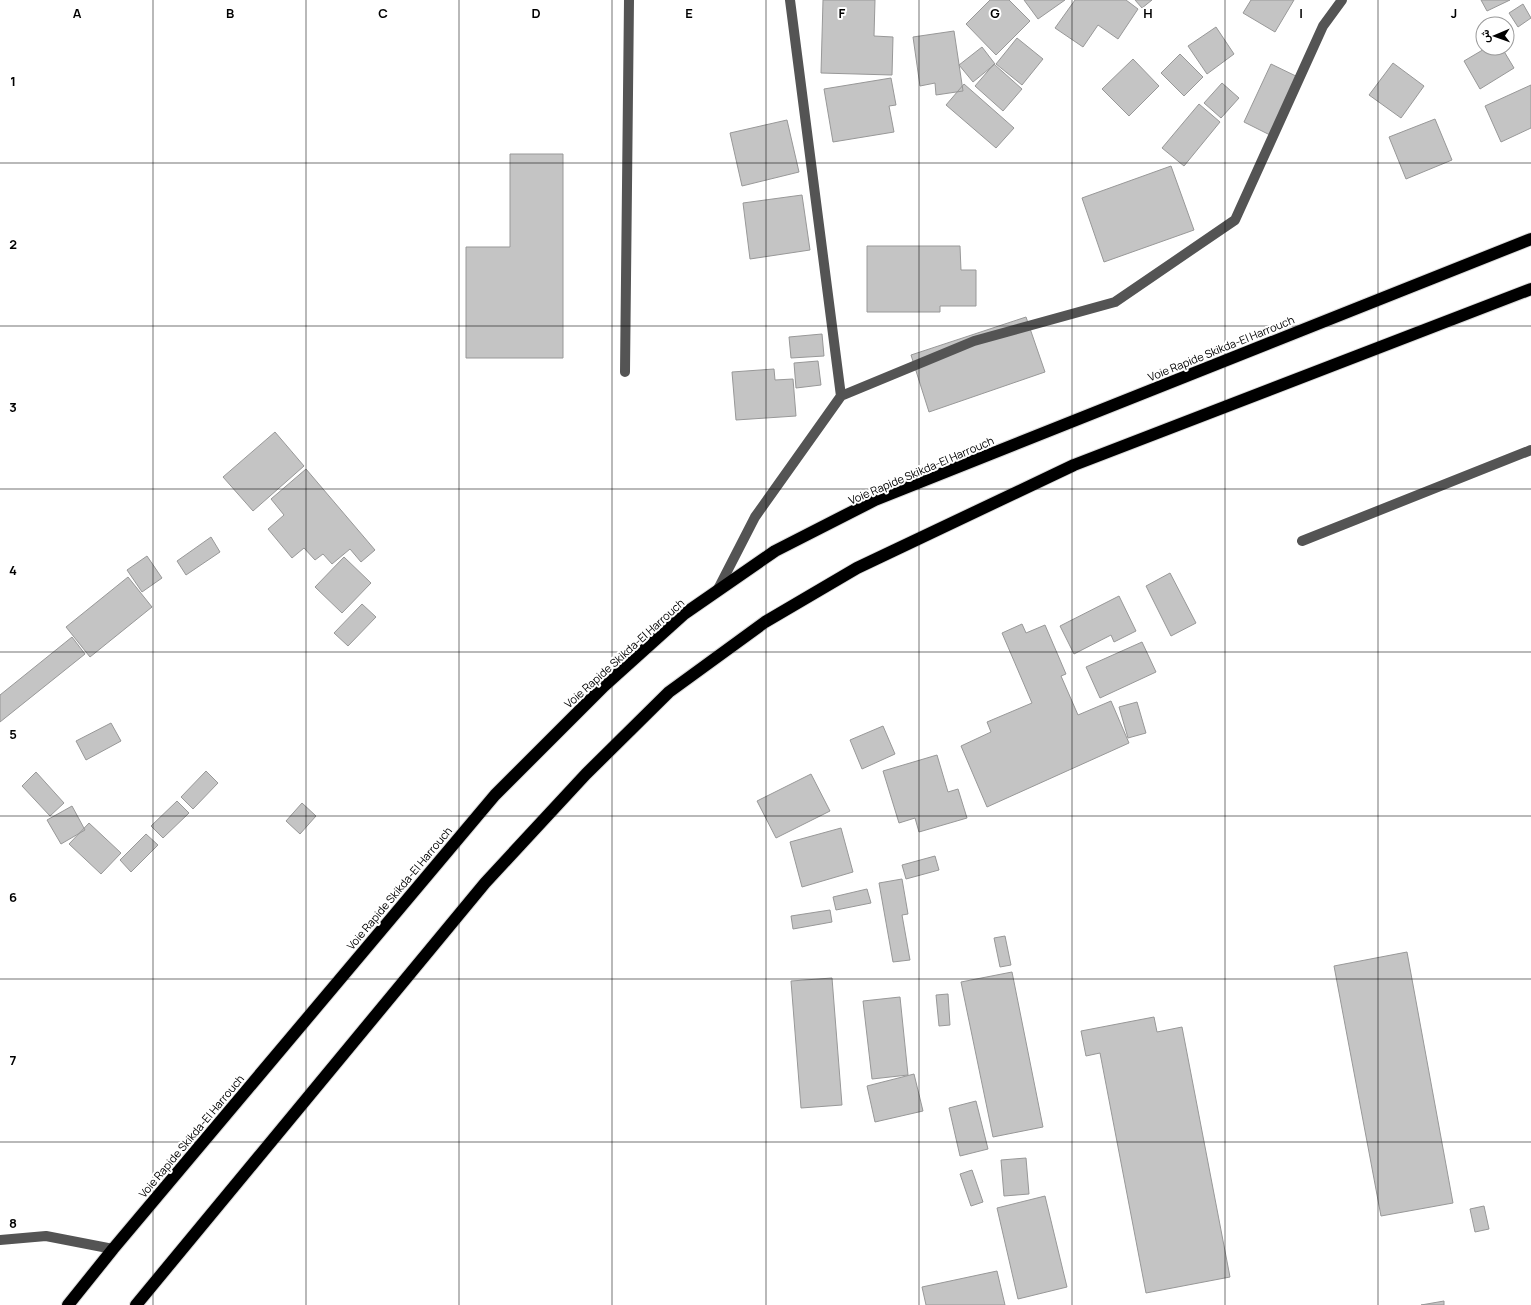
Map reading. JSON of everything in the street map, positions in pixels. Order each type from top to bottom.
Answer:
[{"type":"highway","name":"Voie Rapide Skikda-El Harrouch","points":[[68,1305],[113,1249],[495,795],[604,686],[684,614],[775,551],[875,500],[1531,239]]},
{"type":"highway","points":[[136,1305],[490,877],[586,774],[669,692],[759,627],[857,568],[1074,465],[1531,289]]},
{"type":"street","points":[[625,372],[629,0]]},
{"type":"street","points":[[790,0],[841,396]]},
{"type":"street","points":[[716,591],[755,517],[841,396],[974,341],[1115,302],[1235,220],[1323,26],[1342,0]]},
{"type":"street","points":[[1302,541],[1531,450]]},
{"type":"street","points":[[0,1240],[46,1236],[113,1249]]},
{"type":"building","points":[[823,0],[875,0],[874,36],[893,37],[892,75],[821,73]]},
{"type":"building","points":[[990,0],[1009,0],[1030,21],[996,55],[966,24]]},
{"type":"building","points":[[1024,0],[1065,0],[1038,19]]},
{"type":"building","points":[[1075,0],[1126,0],[1138,9],[1118,39],[1098,25],[1083,47],[1055,28]]},
{"type":"building","points":[[1135,0],[1152,0],[1142,8]]},
{"type":"building","points":[[1251,0],[1294,0],[1275,32],[1243,13]]},
{"type":"building","points":[[1481,0],[1510,0],[1487,11]]},
{"type":"building","points":[[1523,4],[1531,18],[1518,27],[1515,22],[1515,16],[1511,16],[1509,13]]},
{"type":"building","points":[[1216,27],[1234,54],[1207,74],[1188,46]]},
{"type":"building","points":[[954,31],[963,91],[936,95],[935,83],[920,86],[913,37]]},
{"type":"building","points":[[1017,38],[1043,59],[1022,85],[996,64]]},
{"type":"building","points":[[982,47],[995,64],[973,82],[959,65]]},
{"type":"building","points":[[1180,54],[1203,77],[1184,96],[1161,73]]},
{"type":"building","points":[[1475,54],[1475,56],[1507,56],[1514,68],[1480,89],[1464,61]]},
{"type":"building","points":[[1133,59],[1159,86],[1129,116],[1102,89]]},
{"type":"building","points":[[1393,63],[1424,86],[1401,118],[1369,95]]},
{"type":"building","points":[[994,64],[1022,89],[1003,111],[975,86]]},
{"type":"building","points":[[1271,64],[1300,78],[1272,136],[1244,122]]},
{"type":"building","points":[[891,78],[896,105],[889,106],[894,132],[833,142],[824,89]]},
{"type":"building","points":[[1222,83],[1239,98],[1221,118],[1204,103]]},
{"type":"building","points":[[964,84],[1014,128],[996,148],[946,105]]},
{"type":"building","points":[[1531,85],[1531,128],[1501,142],[1485,106]]},
{"type":"building","points":[[1199,104],[1220,122],[1184,166],[1162,148]]},
{"type":"building","points":[[1435,119],[1452,160],[1406,179],[1389,137]]},
{"type":"building","points":[[787,120],[799,172],[742,186],[730,133]]},
{"type":"building","points":[[510,154],[563,154],[563,358],[466,358],[466,247],[510,247]]},
{"type":"building","points":[[1171,166],[1194,230],[1104,262],[1082,198]]},
{"type":"building","points":[[802,195],[810,250],[750,259],[743,203]]},
{"type":"building","points":[[867,246],[960,246],[961,270],[976,270],[976,306],[940,306],[940,312],[867,312]]},
{"type":"building","points":[[1026,317],[1045,372],[929,412],[911,355]]},
{"type":"building","points":[[822,334],[824,356],[791,358],[789,337]]},
{"type":"building","points":[[818,361],[821,385],[796,388],[794,363]]},
{"type":"building","points":[[774,369],[775,380],[793,379],[796,416],[736,420],[732,372]]},
{"type":"building","points":[[275,432],[304,466],[253,511],[223,477]]},
{"type":"building","points":[[306,469],[375,550],[361,562],[350,549],[332,564],[323,554],[315,560],[304,548],[292,558],[268,529],[284,515],[271,499]]},
{"type":"building","points":[[211,537],[220,552],[186,575],[177,561]]},
{"type":"building","points":[[147,556],[162,578],[142,592],[127,570]]},
{"type":"building","points":[[344,557],[371,583],[342,613],[315,587]]},
{"type":"building","points":[[1170,573],[1196,623],[1171,636],[1146,586]]},
{"type":"building","points":[[128,577],[152,607],[90,657],[66,627]]},
{"type":"building","points":[[1119,596],[1136,631],[1114,642],[1111,635],[1074,654],[1060,626]]},
{"type":"building","points":[[362,604],[376,617],[348,646],[334,633]]},
{"type":"building","points":[[1022,624],[1026,633],[1045,625],[1066,674],[1061,676],[1078,715],[1111,701],[1129,743],[987,807],[961,746],[991,732],[987,722],[1032,703],[1002,633]]},
{"type":"building","points":[[72,637],[85,654],[0,722],[0,695]]},
{"type":"building","points":[[1142,642],[1156,672],[1100,698],[1086,667]]},
{"type":"building","points":[[1137,702],[1146,733],[1128,738],[1119,707]]},
{"type":"building","points":[[111,723],[121,741],[86,760],[76,741]]},
{"type":"building","points":[[883,726],[895,754],[862,769],[850,740]]},
{"type":"building","points":[[937,755],[948,792],[958,789],[967,818],[919,832],[915,818],[899,823],[883,771]]},
{"type":"building","points":[[206,771],[218,783],[193,809],[181,797]]},
{"type":"building","points":[[36,772],[64,803],[50,816],[22,786]]},
{"type":"building","points":[[811,774],[830,811],[776,838],[757,801]]},
{"type":"building","points":[[177,801],[189,813],[163,838],[151,826]]},
{"type":"building","points":[[302,803],[316,816],[300,834],[286,821]]},
{"type":"building","points":[[72,806],[85,830],[61,844],[47,820]]},
{"type":"building","points":[[89,823],[121,853],[101,874],[69,844]]},
{"type":"building","points":[[841,828],[853,872],[802,887],[790,842]]},
{"type":"building","points":[[146,834],[158,845],[131,872],[120,860]]},
{"type":"building","points":[[935,856],[939,870],[906,879],[902,865]]},
{"type":"building","points":[[902,879],[908,914],[902,915],[910,960],[893,962],[879,883]]},
{"type":"building","points":[[867,889],[871,903],[836,910],[833,897]]},
{"type":"building","points":[[830,910],[832,922],[793,929],[791,916]]},
{"type":"building","points":[[1005,936],[1011,965],[1000,967],[994,938]]},
{"type":"building","points":[[1407,952],[1453,1203],[1381,1216],[1334,966]]},
{"type":"building","points":[[1012,972],[1043,1127],[993,1137],[961,982]]},
{"type":"building","points":[[832,978],[842,1105],[801,1108],[791,981]]},
{"type":"building","points":[[948,994],[950,1025],[939,1026],[936,995]]},
{"type":"building","points":[[900,997],[908,1075],[872,1079],[863,1001]]},
{"type":"building","points":[[1154,1017],[1157,1032],[1182,1027],[1230,1277],[1146,1293],[1100,1053],[1086,1056],[1081,1031]]},
{"type":"building","points":[[914,1074],[923,1111],[875,1122],[867,1086]]},
{"type":"building","points":[[976,1101],[988,1149],[960,1156],[949,1108]]},
{"type":"building","points":[[1026,1158],[1029,1194],[1004,1196],[1001,1160]]},
{"type":"building","points":[[972,1170],[983,1202],[971,1206],[960,1174]]},
{"type":"building","points":[[1045,1196],[1067,1287],[1018,1299],[997,1208]]},
{"type":"building","points":[[1484,1206],[1489,1229],[1475,1232],[1470,1209]]},
{"type":"building","points":[[997,1271],[1005,1305],[926,1305],[922,1287]]},
{"type":"building","points":[[1444,1301],[1444,1305],[1421,1305]]}]
